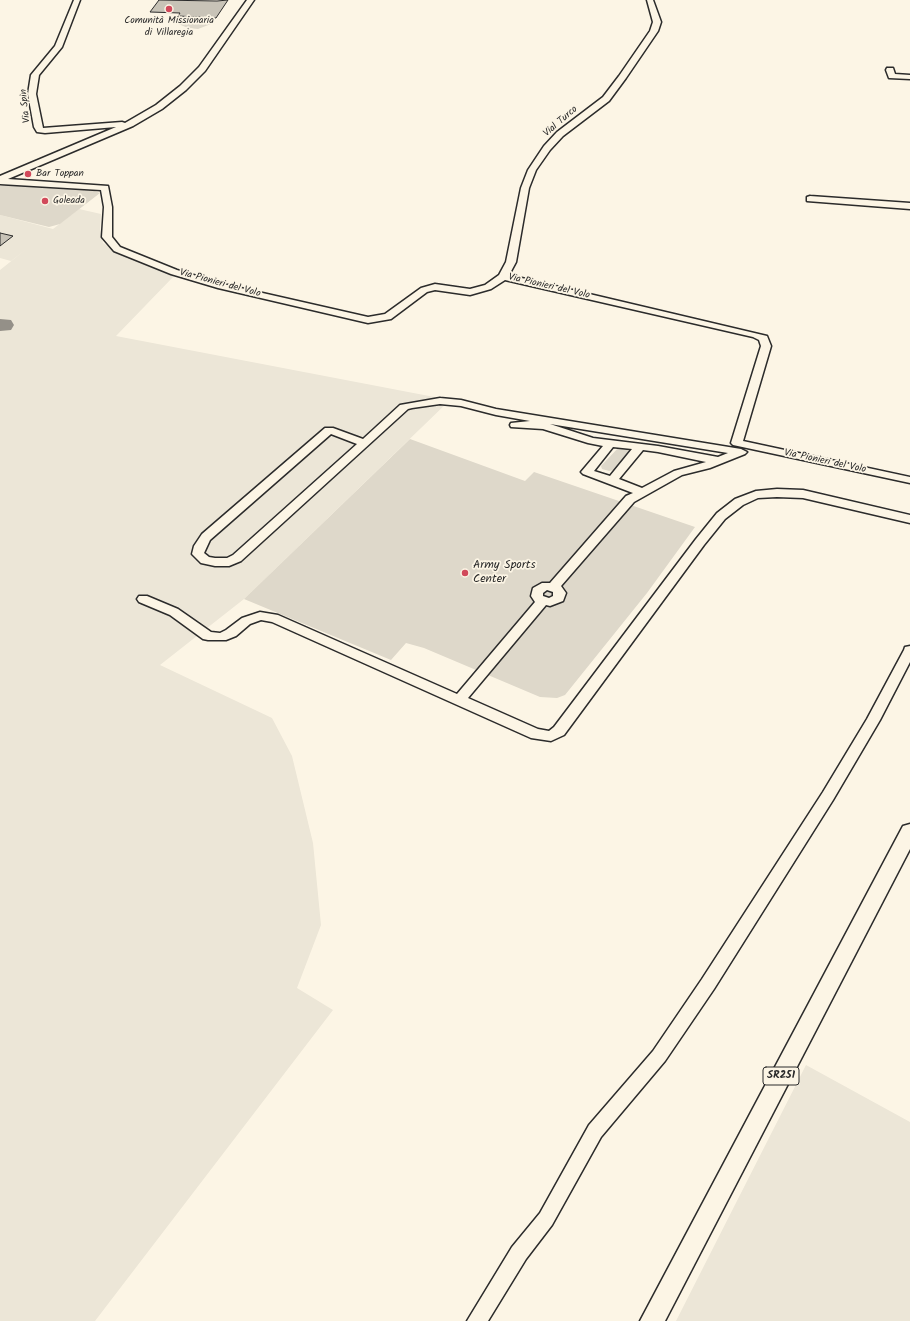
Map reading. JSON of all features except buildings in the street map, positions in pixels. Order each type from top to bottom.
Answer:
[{"type":"main road","name":"SR251","points":[[652,1321],[910,831]]},
{"type":"street","name":"Via Spin","points":[[77,0],[58,47],[35,75],[32,94],[38,127],[40,130],[46,131],[130,124]]},
{"type":"street","points":[[0,180],[130,124],[159,107],[183,88],[202,70],[251,0]]},
{"type":"street","name":"Vial Turco","points":[[503,277],[511,262],[526,188],[532,170],[547,148],[560,134],[606,99],[622,78],[654,31],[657,22],[650,0]]},
{"type":"street","points":[[890,70],[892,76],[910,77]]},
{"type":"street","name":"Via Pionieri del Volo","points":[[0,180],[105,188],[108,207],[107,237],[117,249],[174,272],[221,286],[368,320],[388,317],[424,290],[436,287],[470,292],[488,288],[503,277],[756,334],[762,338],[766,346],[737,443],[910,480]]},
{"type":"street","points":[[810,199],[910,206]]},
{"type":"street","points":[[365,443],[329,430],[206,537],[200,546],[198,554],[205,560],[215,562],[229,562],[237,558],[365,443],[404,407],[440,401],[461,402],[496,412],[741,452]]},
{"type":"street","points":[[515,425],[531,424],[545,426],[586,439],[610,444],[640,447],[719,461]]},
{"type":"street","points":[[610,444],[586,472],[612,480],[641,492]]},
{"type":"street","points":[[612,480],[640,447]]},
{"type":"street","points":[[460,699],[543,601],[554,601],[559,598],[559,591],[554,587],[630,499],[678,473],[719,461],[754,447]]},
{"type":"street","points":[[143,599],[174,612],[208,636],[221,637],[246,621],[260,616],[274,618],[460,699],[536,734],[551,736],[559,731],[700,542],[721,516],[739,502],[756,495],[777,492],[803,494],[910,519]]},
{"type":"street","points":[[477,1321],[519,1253],[546,1219],[595,1131],[659,1056],[708,984],[828,796],[873,720],[910,650]]},
{"type":"shaded area","points":[[182,16],[216,18],[211,24],[198,29],[188,28],[176,23]]},
{"type":"shaded area","name":"Goleada","points":[[11,185],[89,189],[100,193],[60,224],[49,227],[0,215],[0,186]]},
{"type":"shaded area","points":[[79,209],[101,214],[100,229],[103,243],[133,260],[174,276],[116,336],[450,400],[244,599],[160,665],[272,718],[292,756],[313,843],[321,925],[297,988],[333,1010],[95,1321],[0,1321],[0,270],[29,247],[11,261],[0,258],[0,215],[53,229]]},
{"type":"shaded area","name":"Army Sports Center","points":[[410,439],[525,481],[534,472],[695,527],[647,593],[565,695],[557,698],[540,697],[424,648],[406,643],[391,660],[244,599]]},
{"type":"shaded area","points":[[619,447],[625,447],[629,452],[614,470],[609,471],[602,469],[601,466]]},
{"type":"shaded area","points":[[806,1065],[910,1122],[910,1321],[676,1321]]},
{"type":"place","name":"Comunità Missionaria di Villaregia","points":[[169,9]]},
{"type":"place","name":"Bar Toppan","points":[[28,174]]},
{"type":"place","name":"Goleada","points":[[45,201]]},
{"type":"place","name":"Army Sports Center","points":[[465,573]]}]
